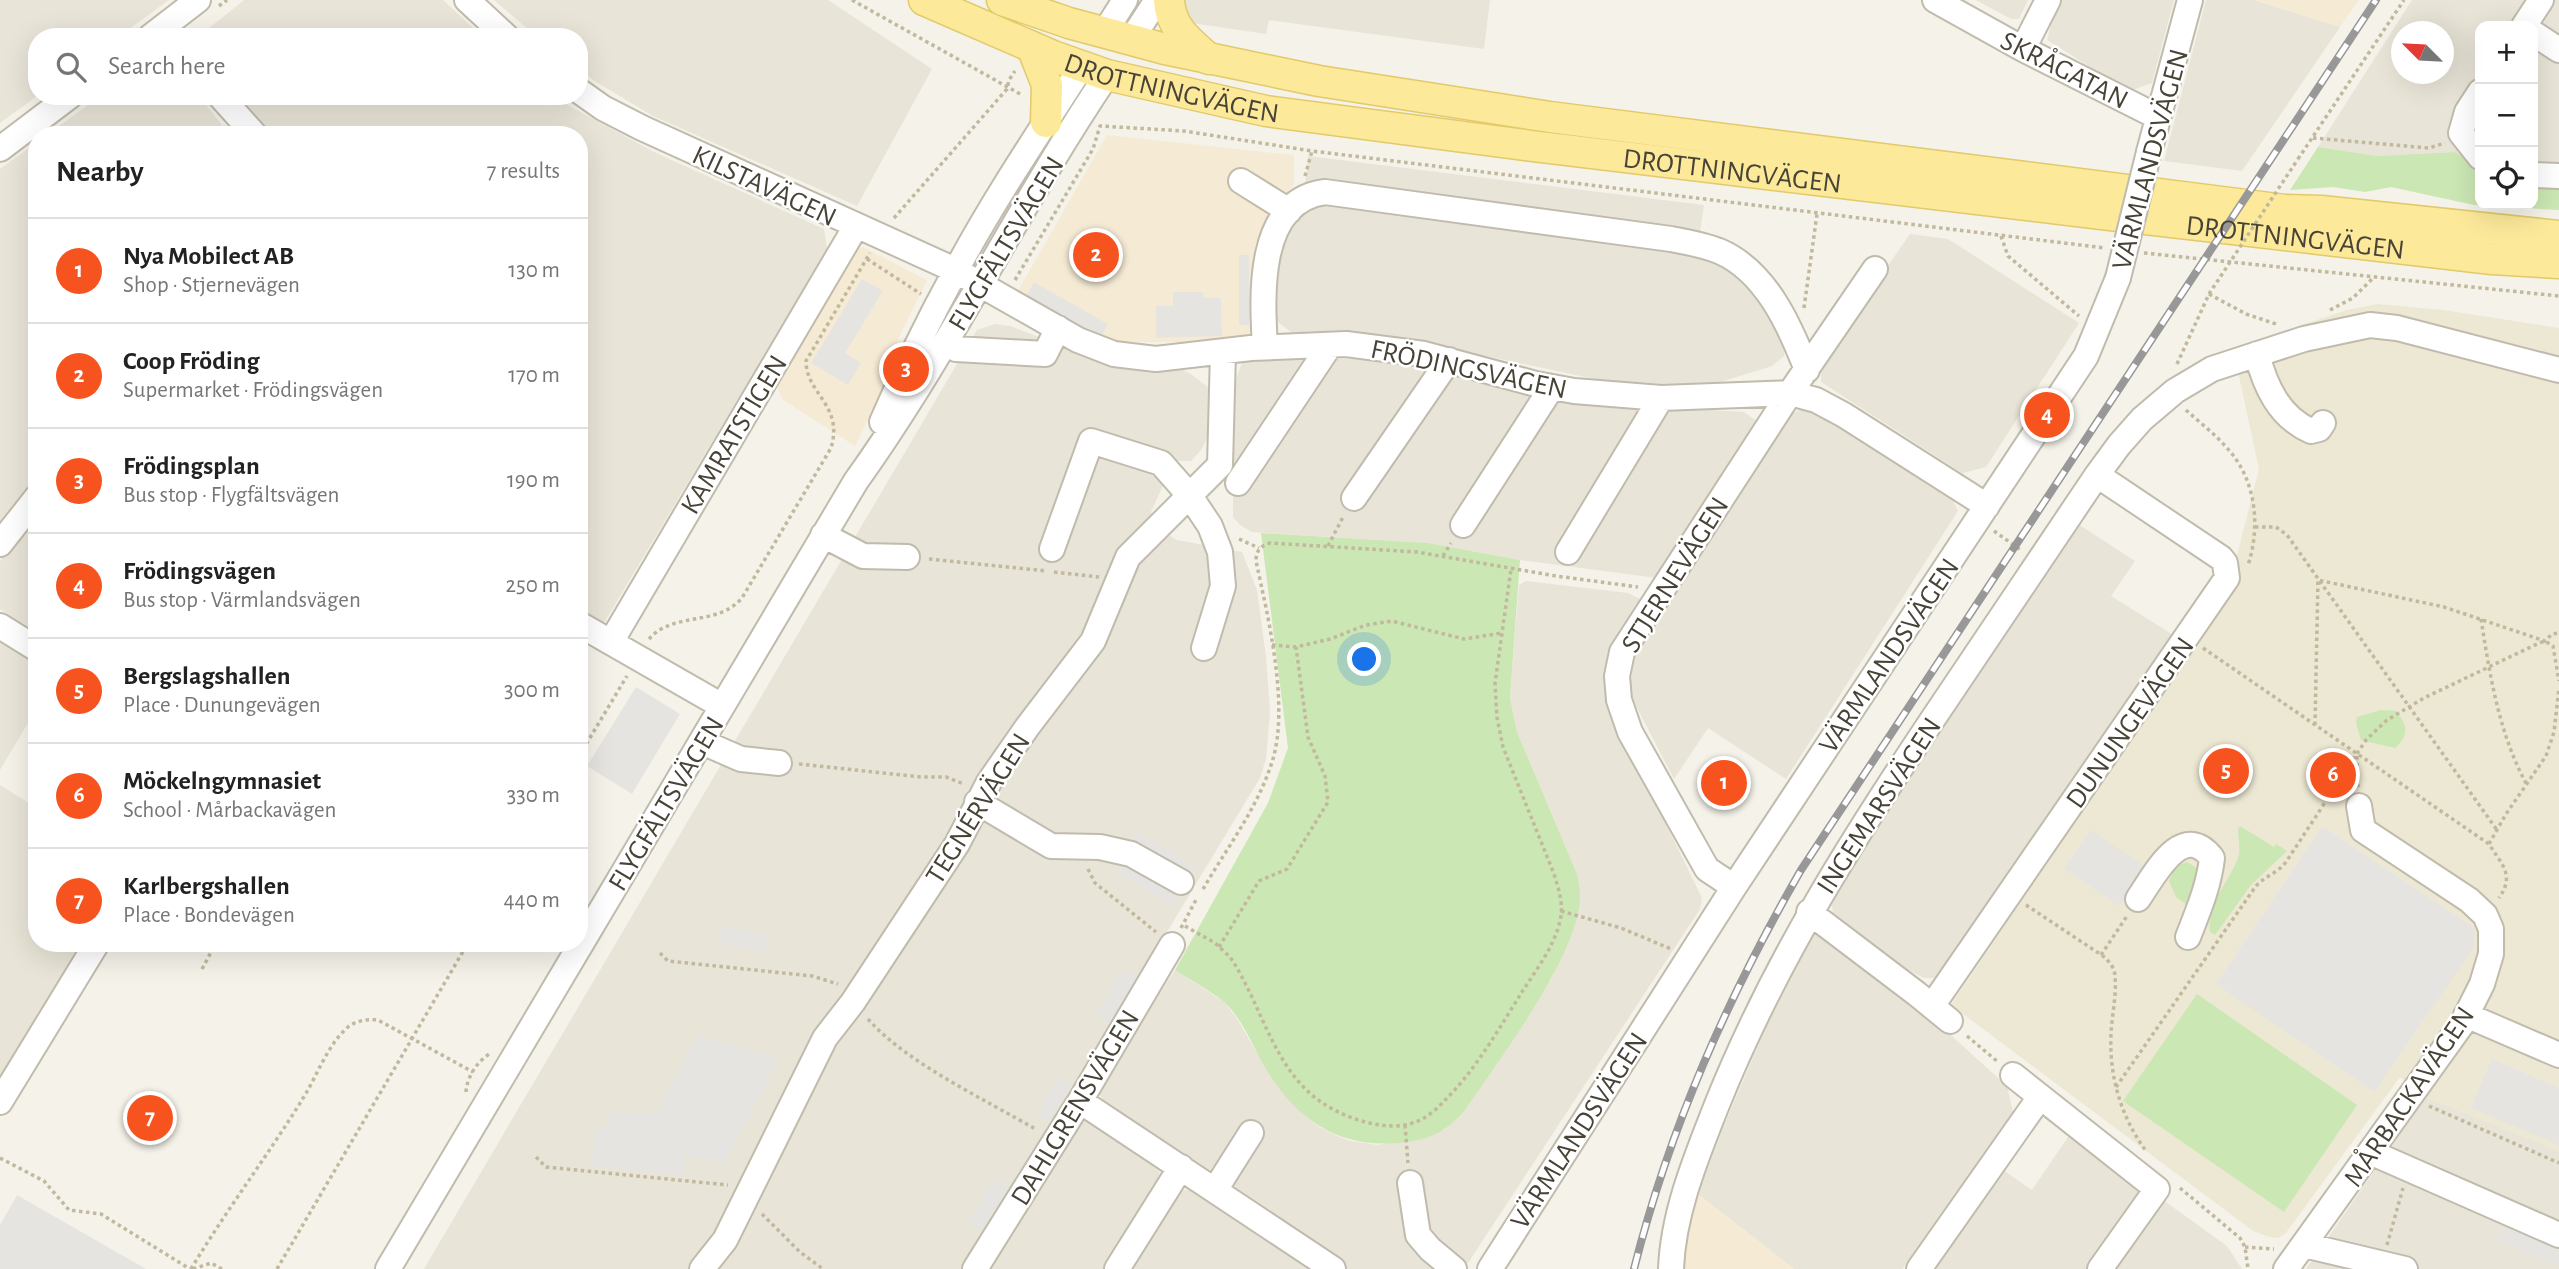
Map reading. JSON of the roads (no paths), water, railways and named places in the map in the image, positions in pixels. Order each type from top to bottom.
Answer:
[{"type":"main road","name":"DROTTNINGVÄGEN","points":[[924,0],[1023,59],[1094,70],[1220,102],[1314,118],[2102,215],[2492,259],[2559,263]]},
{"type":"main road","name":"DROTTNINGVÄGEN","points":[[1002,0],[1033,12],[1117,36],[1210,59],[1319,81],[1550,117],[2285,210],[2320,211],[2559,236]]},
{"type":"main road","points":[[1169,0],[1173,22],[1180,33],[1210,59]]},
{"type":"main road","points":[[1094,70],[1117,36]]},
{"type":"main road","points":[[1023,59],[1047,85],[1048,106],[1037,110]]},
{"type":"street","points":[[168,28],[198,0]]},
{"type":"street","points":[[467,0],[497,28]]},
{"type":"street","points":[[1117,36],[1125,0]]},
{"type":"street","points":[[1117,36],[1157,0]]},
{"type":"street","name":"SKRÅGATAN","points":[[1935,0],[2023,49],[2158,117]]},
{"type":"street","points":[[2023,49],[2048,0]]},
{"type":"street","name":"VÄRMLANDSVÄGEN","points":[[1490,1269],[1734,887],[2087,356],[2118,278],[2190,0]]},
{"type":"street","points":[[2527,21],[2541,0]]},
{"type":"street","points":[[2538,36],[2559,50]]},
{"type":"street","name":"FLYGFÄLTSVÄGEN","points":[[856,481],[908,363],[1037,110],[1094,70]]},
{"type":"street","name":"FLYGFÄLTSVÄGEN","points":[[588,933],[856,481],[912,399],[1080,116],[1094,70]]},
{"type":"street","name":"KILSTAVÄGEN","points":[[588,97],[642,128],[981,283]]},
{"type":"street","points":[[2475,100],[2467,112],[2461,133],[2475,151]]},
{"type":"street","points":[[30,126],[58,105]]},
{"type":"street","points":[[230,115],[244,126]]},
{"type":"street","points":[[0,149],[28,128]]},
{"type":"street","points":[[2538,175],[2559,176]]},
{"type":"street","points":[[1241,181],[1289,211]]},
{"type":"street","points":[[1265,347],[1262,306],[1265,266],[1274,236],[1289,211],[1307,196],[1334,192],[1690,243],[1729,256],[1753,276],[1782,314],[1803,360]]},
{"type":"street","name":"KAMRATSTIGEN","points":[[611,642],[856,226]]},
{"type":"street","name":"STJERNEVÄGEN","points":[[1734,887],[1707,869],[1630,732],[1619,700],[1617,676],[1622,652],[1790,393],[1803,360],[1875,269]]},
{"type":"street","name":"FRÖDINGSVÄGEN","points":[[981,283],[1078,340],[1114,354],[1156,359],[1265,347],[1330,345],[1424,354],[1552,387],[1595,393],[1661,398],[1790,393],[1816,400],[1844,415],[1982,513]]},
{"type":"street","name":"INGEMARSVÄGEN","points":[[1671,1269],[1676,1221],[1705,1136],[1752,1024],[1809,912],[1872,808],[2097,475],[2142,419],[2175,391],[2212,369],[2304,339],[2379,324],[2559,370]]},
{"type":"street","points":[[956,349],[1045,354],[1058,328]]},
{"type":"street","points":[[1238,483],[1330,345]]},
{"type":"street","name":"TEGNÉRVÄGEN","points":[[702,1269],[724,1240],[825,1038],[857,996],[957,844],[977,802],[1028,726],[1094,641],[1128,557],[1220,466],[1223,352]]},
{"type":"street","points":[[2257,354],[2271,394],[2293,422],[2311,431],[2319,429],[2323,423]]},
{"type":"street","points":[[1354,498],[1449,360]]},
{"type":"street","points":[[1462,525],[1552,387]]},
{"type":"street","points":[[1568,552],[1661,398]]},
{"type":"street","points":[[1052,549],[1091,441],[1161,463],[1190,495],[1214,535],[1223,567],[1223,586],[1204,648]]},
{"type":"street","name":"DUNUNGEVÄGEN","points":[[1809,912],[1941,1014],[2009,894],[2227,578],[2225,563],[2221,558],[2097,475]]},
{"type":"street","points":[[0,544],[28,508]]},
{"type":"street","points":[[823,536],[863,556],[907,557]]},
{"type":"street","points":[[0,626],[28,643]]},
{"type":"street","points":[[588,629],[722,706]]},
{"type":"street","points":[[702,742],[741,759],[779,762]]},
{"type":"street","points":[[977,802],[1051,846],[1100,847],[1131,855],[1181,883]]},
{"type":"street","name":"MÅRBACKAVÄGEN","points":[[2286,1269],[2466,1015],[2488,969],[2491,954],[2491,929],[2485,915],[2469,900],[2363,830],[2359,806]]},
{"type":"street","points":[[2138,899],[2167,856],[2181,846],[2204,848],[2212,858],[2211,873],[2188,937]]},
{"type":"street","name":"DAHLGRENSVÄGEN","points":[[975,1269],[1080,1101],[1177,935]]},
{"type":"street","points":[[0,1102],[92,952]]},
{"type":"street","name":"FLYGFÄLTSVÄGEN","points":[[388,1269],[577,952]]},
{"type":"street","points":[[2466,1015],[2559,1055]]},
{"type":"street","points":[[2013,1075],[2165,1186],[2100,1269]]},
{"type":"street","points":[[1919,1269],[2040,1097]]},
{"type":"street","points":[[1080,1101],[1332,1269]]},
{"type":"street","points":[[1215,1190],[1251,1133]]},
{"type":"street","points":[[2370,1152],[2559,1236]]},
{"type":"street","points":[[1117,1269],[1181,1167]]},
{"type":"street","points":[[1410,1183],[1418,1235],[1430,1250],[1454,1269]]},
{"type":"street","points":[[2304,1245],[2394,1266]]},
{"type":"railway","points":[[1634,1269],[1683,1113],[1749,966],[1801,870],[2376,0]]},
{"type":"place","name":"Coop Fröding","points":[[1096,255]]},
{"type":"place","name":"Frödingsplan","points":[[906,369]]},
{"type":"place","name":"Frödingsvägen","points":[[2047,415]]},
{"type":"place","name":"Bergslagshallen","points":[[2226,771]]},
{"type":"place","name":"Möckelngymnasiet","points":[[2333,775]]},
{"type":"place","name":"Nya Mobilect AB","points":[[1724,783]]},
{"type":"place","name":"Karlbergshallen","points":[[150,1118]]}]
